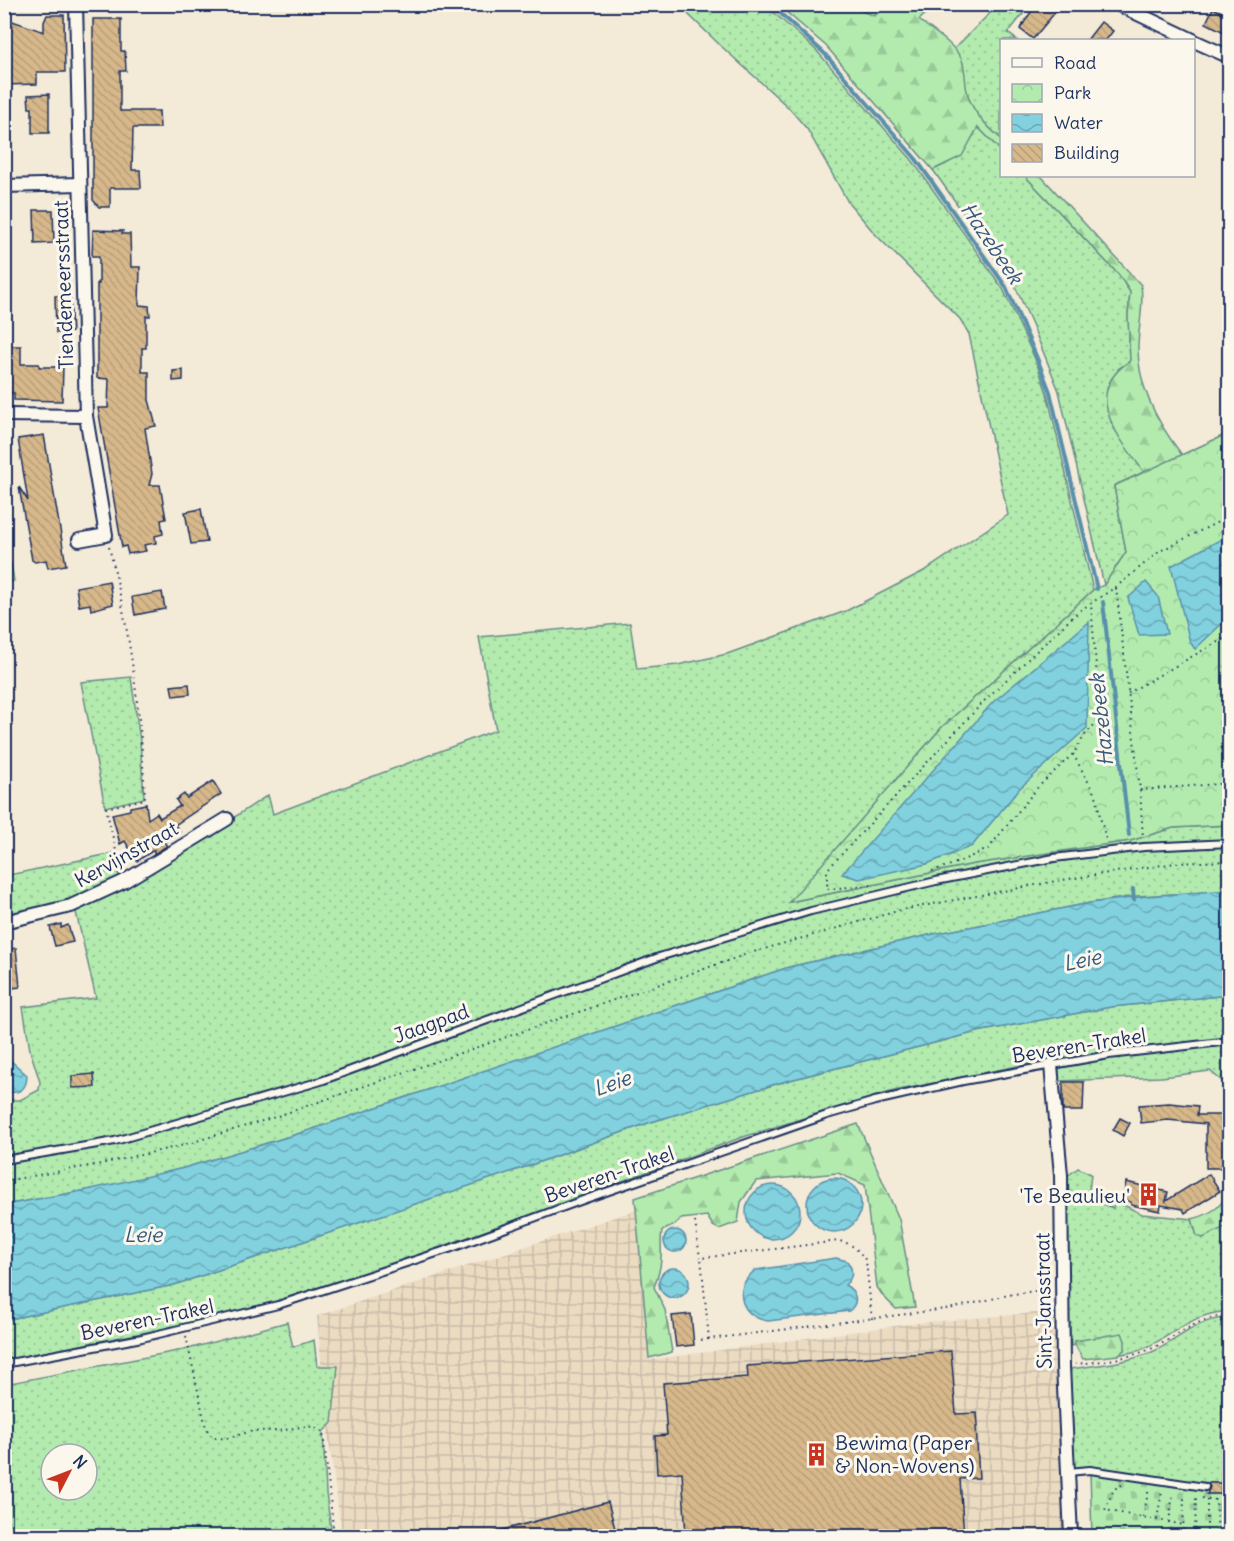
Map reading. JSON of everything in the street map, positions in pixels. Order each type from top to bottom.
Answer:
[{"type":"street","name":"Tiendemeersstraat","points":[[76,4],[86,416],[106,535]]},
{"type":"street","points":[[1117,4],[1189,39]]},
{"type":"street","points":[[1195,42],[1230,57]]},
{"type":"street","points":[[4,186],[80,184]]},
{"type":"street","points":[[4,415],[86,416]]},
{"type":"street","points":[[79,540],[106,535]]},
{"type":"street","name":"Kervijnstraat","points":[[4,922],[71,906],[123,882],[227,819]]},
{"type":"street","name":"Sint-Jansstraat","points":[[1051,1065],[1061,1175],[1063,1365],[1071,1536]]},
{"type":"lane","name":"Jaagpad","points":[[4,1160],[115,1141],[321,1081],[659,957],[864,897],[1043,860],[1144,847],[1230,843]]},
{"type":"lane","name":"Beveren-Trakel","points":[[4,1364],[185,1329],[278,1305],[347,1284],[827,1115],[886,1098],[963,1081],[1109,1055],[1230,1041]]},
{"type":"lane","points":[[1068,1472],[1090,1470],[1205,1487]]},
{"type":"path","points":[[872,885],[827,889],[827,870],[987,698],[1079,611],[1116,587],[1160,551],[1230,516]]},
{"type":"path","points":[[106,535],[120,589],[135,680],[145,800],[106,808],[123,882]]},
{"type":"path","points":[[1116,587],[1140,790],[1144,847]]},
{"type":"path","points":[[924,873],[954,864],[988,849],[1038,787],[1073,754],[1096,723],[1100,716],[1091,604]]},
{"type":"path","points":[[1128,693],[1230,635]]},
{"type":"path","points":[[1073,754],[1097,798],[1110,852]]},
{"type":"path","points":[[1140,790],[1230,783]]},
{"type":"path","points":[[4,1181],[101,1164],[180,1146],[262,1121],[750,953],[901,910],[1062,880],[1176,862],[1230,861]]},
{"type":"path","points":[[695,1222],[709,1339]]},
{"type":"path","points":[[700,1258],[839,1241],[849,1244],[860,1252],[866,1261],[872,1319]]},
{"type":"path","points":[[701,1340],[954,1308],[1008,1295],[1062,1286]]},
{"type":"path","points":[[1063,1365],[1089,1363],[1142,1352],[1200,1320],[1230,1315]]},
{"type":"path","points":[[185,1329],[206,1428],[212,1437],[225,1438],[259,1431],[304,1427],[314,1427],[323,1432],[334,1536]]},
{"type":"path","points":[[1124,1484],[1114,1489],[1105,1510],[1184,1524]]},
{"type":"path","points":[[1141,1487],[1162,1491],[1157,1520]]},
{"type":"path","points":[[1143,1517],[1149,1488]]},
{"type":"path","points":[[1169,1522],[1173,1493]]},
{"type":"path","points":[[1183,1536],[1184,1495],[1216,1500],[1218,1536]]},
{"type":"path","points":[[1195,1536],[1196,1497]]},
{"type":"path","points":[[1207,1498],[1208,1536]]},
{"type":"shaded area","points":[[636,1210],[649,1360],[917,1323],[1058,1311],[1064,1536],[342,1536],[327,1426],[317,1316]]},
{"type":"green space","points":[[683,5],[765,5],[816,50],[912,160],[1003,289],[1035,359],[1047,393],[1093,590],[942,727],[790,902],[974,864],[1130,841],[1173,828],[1229,825],[1229,891],[1136,896],[1090,903],[929,935],[789,967],[304,1132],[184,1168],[121,1184],[5,1205],[5,1100],[20,1100],[39,1090],[40,1082],[30,1050],[23,1007],[96,998],[75,908],[130,885],[214,835],[236,816],[268,795],[273,814],[496,730],[479,637],[630,623],[637,669],[678,665],[727,654],[846,611],[926,570],[1008,515],[969,334],[960,319],[876,235],[848,202],[807,129],[789,108],[689,15]]},
{"type":"green space","points":[[778,5],[846,5],[874,16],[882,10],[882,5],[932,5],[933,7],[919,20],[947,42],[961,58],[970,102],[984,122],[1000,138],[1000,150],[978,127],[962,156],[933,170],[826,46]]},
{"type":"green space","points":[[846,5],[882,5],[882,10],[874,16]]},
{"type":"green space","points":[[998,5],[1024,5],[1020,10],[1023,14],[1008,33],[1016,39],[1000,39],[1000,138],[984,123],[971,104],[962,64],[954,49]]},
{"type":"green space","points":[[978,127],[1000,150],[1000,177],[1026,177],[1119,275],[1130,292],[1128,315],[1130,361],[1118,369],[1111,422],[1144,472],[1114,486],[1126,552],[1104,585],[1059,391],[1032,324],[1015,286],[933,170],[960,154]]},
{"type":"green space","points":[[1026,177],[1042,177],[1141,285],[1138,345],[1145,389],[1157,417],[1182,455],[1229,433],[1229,491],[1114,486],[1144,472],[1115,430],[1106,401],[1108,387],[1115,374],[1130,361],[1128,315],[1130,292],[1119,275]]},
{"type":"green space","points":[[1229,433],[1229,825],[1173,828],[1130,841],[974,864],[789,902],[942,727],[1093,590],[1104,585],[1126,552],[1114,486]]},
{"type":"green space","points":[[5,563],[11,563],[14,581],[5,583]]},
{"type":"green space","points":[[131,677],[140,741],[144,798],[105,807],[81,682]]},
{"type":"green space","points":[[114,853],[120,880],[69,902],[5,918],[4,876]]},
{"type":"green space","points":[[1229,995],[1229,1087],[1210,1071],[1162,1077],[1058,1081],[1048,1060],[894,1091],[743,1137],[444,1246],[280,1300],[182,1325],[5,1360],[4,1320],[174,1285],[531,1165],[648,1123],[786,1081],[977,1032],[1111,1007]]},
{"type":"green space","points":[[858,1124],[899,1219],[915,1307],[896,1309],[877,1287],[865,1185],[838,1173],[756,1181],[741,1202],[738,1222],[719,1229],[713,1226],[707,1216],[681,1219],[675,1225],[662,1231],[660,1265],[654,1287],[665,1310],[672,1352],[649,1358],[635,1198]]},
{"type":"green space","points":[[1078,1168],[1091,1174],[1088,1199],[1113,1208],[1115,1201],[1142,1214],[1192,1219],[1197,1236],[1229,1225],[1229,1311],[1194,1320],[1156,1342],[1132,1352],[1118,1355],[1125,1349],[1075,1342],[1075,1345],[1071,1346],[1067,1280],[1066,1177]]},
{"type":"green space","points":[[1229,1194],[1229,1225],[1203,1238],[1197,1236],[1192,1219],[1213,1210]]},
{"type":"green space","points":[[1223,1318],[1221,1483],[1196,1482],[1089,1468],[1073,1469],[1069,1369],[1142,1356],[1161,1348],[1203,1323]]},
{"type":"green space","points":[[287,1322],[293,1347],[314,1340],[317,1366],[338,1366],[332,1423],[323,1432],[326,1493],[332,1536],[264,1533],[263,1536],[5,1536],[5,1384],[188,1349]]},
{"type":"green space","points":[[1122,1333],[1125,1349],[1118,1355],[1083,1359],[1075,1345],[1075,1341]]},
{"type":"green space","points":[[1090,1473],[1205,1491],[1205,1494],[1220,1494],[1221,1483],[1229,1482],[1229,1536],[1092,1536]]},
{"type":"water","points":[[1229,535],[1229,617],[1195,649],[1190,642],[1171,566]]},
{"type":"water","points":[[1146,582],[1158,596],[1167,634],[1139,635],[1128,598]]},
{"type":"water","points":[[1089,622],[1087,728],[1020,788],[972,846],[927,864],[859,879],[842,874],[993,702]]},
{"type":"water","name":"Leie","points":[[1229,890],[1229,995],[1111,1007],[977,1032],[786,1081],[648,1123],[531,1165],[174,1285],[5,1320],[5,1205],[87,1190],[184,1168],[304,1132],[789,967],[929,935],[1090,903]]},
{"type":"water","points":[[5,1039],[9,1059],[27,1075],[24,1087],[14,1092],[5,1092]]},
{"type":"water","points":[[829,1178],[839,1178],[849,1182],[857,1190],[861,1205],[857,1220],[849,1228],[839,1232],[829,1232],[819,1228],[811,1220],[807,1210],[807,1200],[811,1190],[819,1182]]},
{"type":"water","points":[[768,1185],[778,1185],[788,1189],[796,1197],[800,1212],[796,1227],[788,1235],[778,1239],[768,1239],[758,1235],[750,1227],[746,1217],[746,1207],[750,1197],[758,1189]]},
{"type":"water","points":[[675,1230],[683,1233],[686,1241],[683,1249],[675,1252],[667,1249],[664,1241],[667,1233]]},
{"type":"water","points":[[836,1258],[847,1261],[852,1271],[850,1280],[845,1285],[852,1290],[855,1297],[855,1304],[849,1311],[768,1321],[751,1314],[745,1307],[742,1300],[744,1284],[756,1270]]},
{"type":"water","points":[[674,1268],[685,1272],[689,1283],[685,1294],[674,1298],[663,1294],[659,1283],[663,1272]]},
{"type":"building","points":[[1036,4],[1062,4],[1033,39],[1020,29]]},
{"type":"building","points":[[1213,8],[1230,16],[1230,35],[1206,23]]},
{"type":"building","points":[[47,15],[64,15],[65,72],[37,72],[37,84],[4,85],[4,18],[44,32]]},
{"type":"building","points":[[93,19],[121,19],[121,51],[125,51],[126,71],[120,71],[120,111],[159,111],[160,128],[133,128],[132,170],[140,170],[141,188],[110,188],[110,207],[99,207],[93,200]]},
{"type":"building","points":[[1101,22],[1113,31],[1107,39],[1088,39]]},
{"type":"building","points":[[49,94],[49,133],[32,133],[32,108],[29,108],[28,95]]},
{"type":"building","points":[[34,210],[53,210],[54,243],[35,244]]},
{"type":"building","points":[[93,230],[123,231],[122,234],[130,234],[131,267],[140,267],[139,305],[149,306],[150,316],[146,316],[146,348],[142,348],[142,372],[149,372],[149,400],[156,426],[145,428],[152,474],[149,485],[160,485],[166,519],[161,520],[163,534],[155,536],[156,543],[144,545],[146,551],[128,554],[126,546],[122,547],[98,408],[108,408],[109,379],[97,378],[99,256],[92,256]]},
{"type":"building","points":[[55,296],[70,296],[72,332],[56,333]]},
{"type":"building","points":[[4,346],[21,346],[21,364],[63,367],[62,401],[14,400],[14,393],[4,393]]},
{"type":"building","points":[[183,370],[183,380],[173,381],[173,371]]},
{"type":"building","points":[[44,435],[66,565],[48,568],[46,560],[35,562],[32,560],[19,487],[28,501],[18,439]]},
{"type":"building","points":[[201,509],[207,542],[191,544],[185,512]]},
{"type":"building","points":[[109,581],[113,604],[91,610],[90,604],[79,606],[76,587]]},
{"type":"building","points":[[162,592],[165,609],[135,615],[132,597]]},
{"type":"building","points":[[189,684],[190,694],[173,696],[171,686]]},
{"type":"building","points":[[213,781],[221,794],[175,825],[180,832],[164,842],[167,846],[154,854],[154,850],[137,861],[125,841],[120,844],[112,814],[146,804],[148,819],[157,813],[160,818],[180,806],[176,800],[184,794],[187,798]]},
{"type":"building","points":[[61,924],[61,928],[68,925],[73,942],[55,946],[50,927]]},
{"type":"building","points":[[16,948],[20,987],[4,989],[4,950]]},
{"type":"building","points":[[94,1074],[95,1087],[72,1088],[72,1076]]},
{"type":"building","points":[[1063,1082],[1084,1082],[1083,1111],[1063,1111]]},
{"type":"building","points":[[1169,1103],[1198,1106],[1197,1115],[1223,1115],[1224,1128],[1230,1128],[1230,1141],[1224,1141],[1224,1168],[1206,1168],[1206,1124],[1168,1120],[1141,1123],[1139,1105]]},
{"type":"building","points":[[1120,1118],[1130,1123],[1123,1136],[1113,1130]]},
{"type":"building","points":[[1209,1174],[1220,1191],[1185,1213],[1183,1209],[1161,1205],[1160,1211],[1131,1205],[1131,1202],[1123,1200],[1126,1182],[1168,1192],[1166,1201]]},
{"type":"building","points":[[691,1314],[694,1345],[676,1347],[672,1316]]},
{"type":"building","name":"Bewima (Paper & Non-Wovens)","points":[[951,1351],[956,1414],[977,1413],[978,1426],[976,1427],[979,1478],[960,1479],[964,1536],[686,1536],[682,1472],[657,1474],[655,1436],[667,1435],[663,1383],[748,1377],[747,1366]]},
{"type":"building","points":[[1208,1483],[1221,1483],[1221,1494],[1207,1494],[1210,1487]]},
{"type":"building","points":[[608,1502],[617,1536],[492,1536],[491,1533]]},
{"type":"waterway","name":"Hazebeek","points":[[770,4],[824,53],[916,159],[1006,287],[1050,392],[1097,589]]},
{"type":"waterway","name":"Hazebeek","points":[[1103,602],[1129,835]]},
{"type":"waterway","name":"Hazebeek","points":[[1133,889],[1134,900]]},
{"type":"place","name":"'Te Beaulieu'","points":[[1148,1195]]},
{"type":"place","name":"Bewima (Paper & Non-Wovens)","points":[[817,1454]]}]
